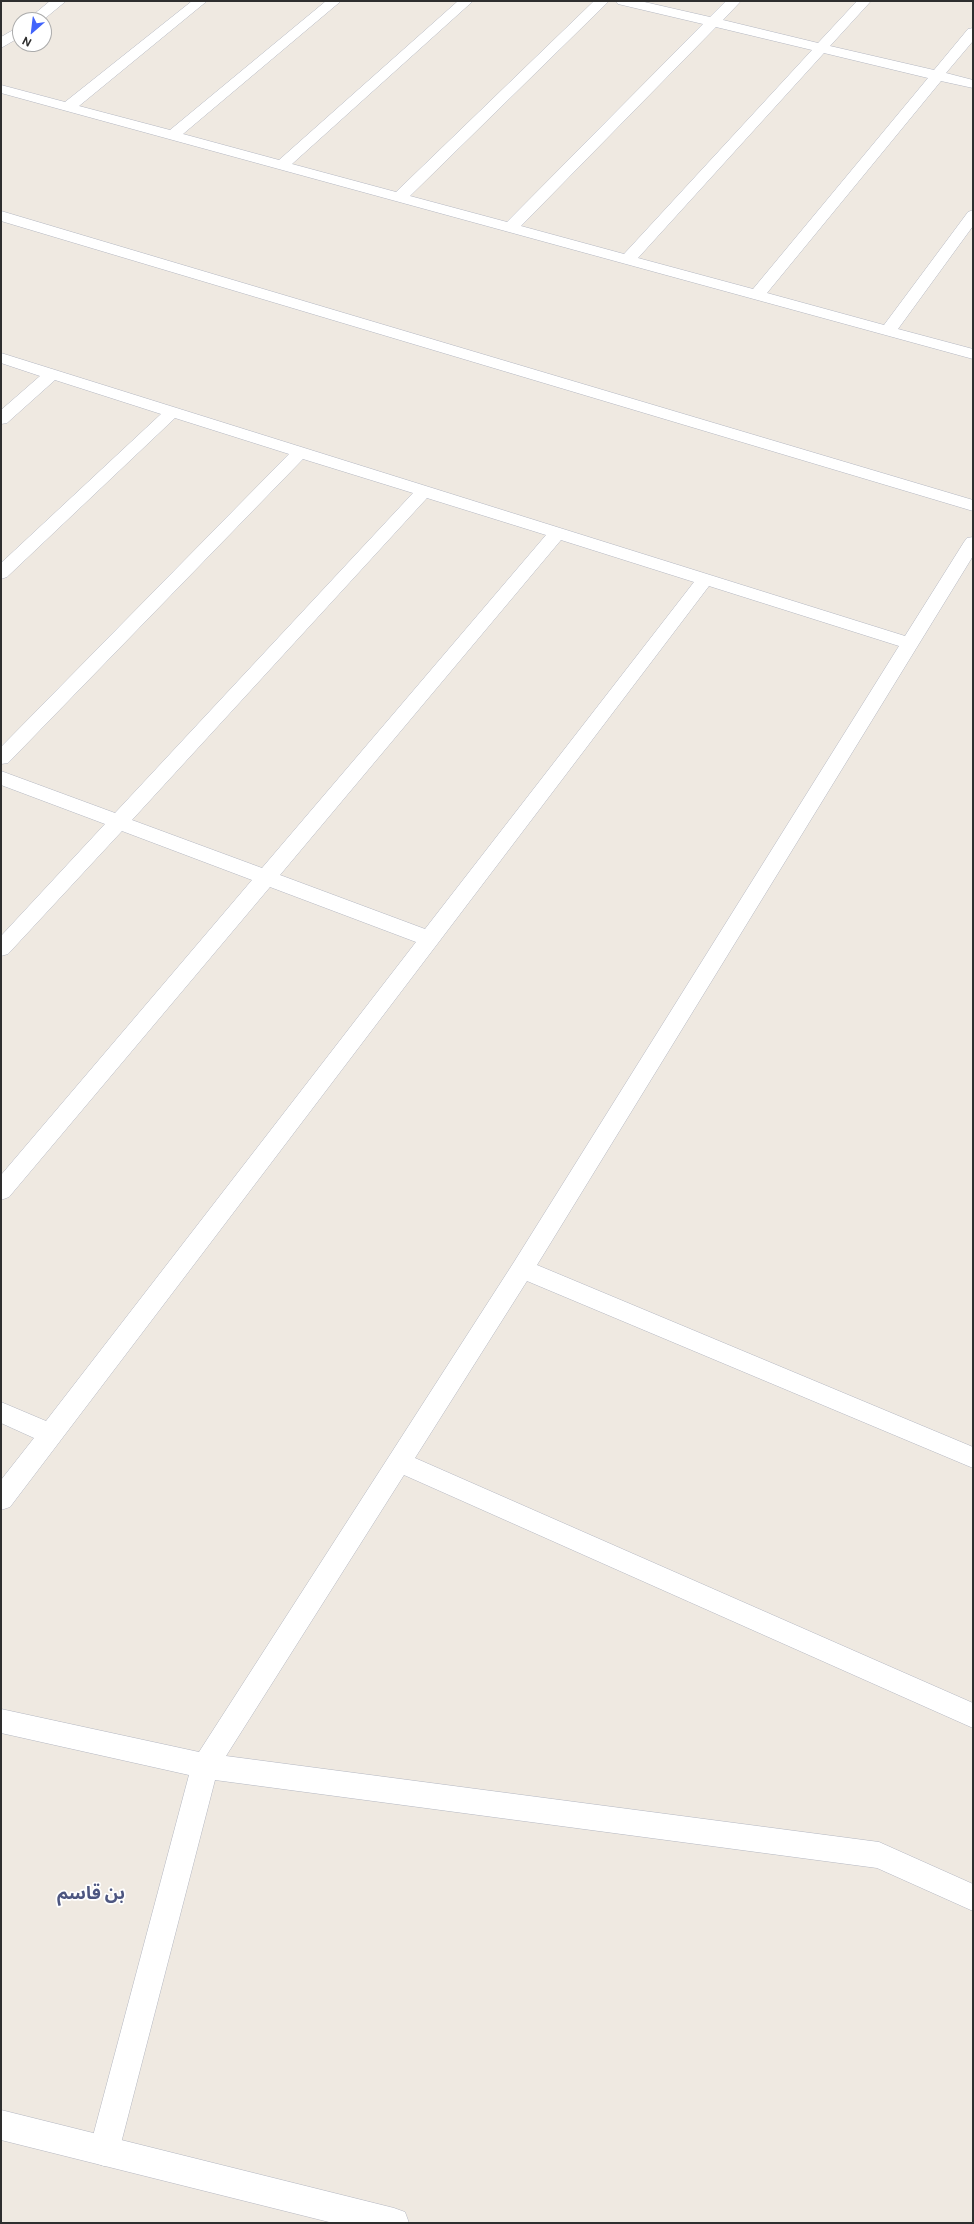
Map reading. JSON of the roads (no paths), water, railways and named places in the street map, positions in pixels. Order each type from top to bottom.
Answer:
[{"type":"street","points":[[45,12],[59,1]]},
{"type":"street","points":[[68,107],[200,1]]},
{"type":"street","points":[[172,136],[334,1]]},
{"type":"street","points":[[281,166],[466,1]]},
{"type":"street","points":[[399,198],[602,1]]},
{"type":"street","points":[[622,1],[973,84]]},
{"type":"street","points":[[510,228],[734,1]]},
{"type":"street","points":[[628,260],[864,1]]},
{"type":"street","points":[[757,295],[973,32]]},
{"type":"street","points":[[1,44],[12,36]]},
{"type":"street","points":[[1,89],[973,354]]},
{"type":"street","points":[[1,216],[973,506]]},
{"type":"street","points":[[888,331],[973,216]]},
{"type":"street","points":[[1,358],[911,644]]},
{"type":"street","points":[[1,419],[52,374]]},
{"type":"street","points":[[1,573],[172,411]]},
{"type":"street","points":[[1,758],[300,452]]},
{"type":"street","points":[[1,949],[424,491]]},
{"type":"street","points":[[1,1191],[557,533]]},
{"type":"street","points":[[104,2151],[205,1766],[522,1269],[973,542]]},
{"type":"street","points":[[1,1499],[705,579]]},
{"type":"street","points":[[1,778],[430,939]]},
{"type":"street","points":[[522,1269],[973,1458]]},
{"type":"street","points":[[1,1412],[50,1434]]},
{"type":"street","points":[[399,1462],[973,1716]]},
{"type":"street","points":[[1,1721],[205,1766],[879,1856],[973,1898]]},
{"type":"street","points":[[1,2125],[394,2223]]},
{"type":"district","name":"بن قاسم","points":[[91,1893]]}]
